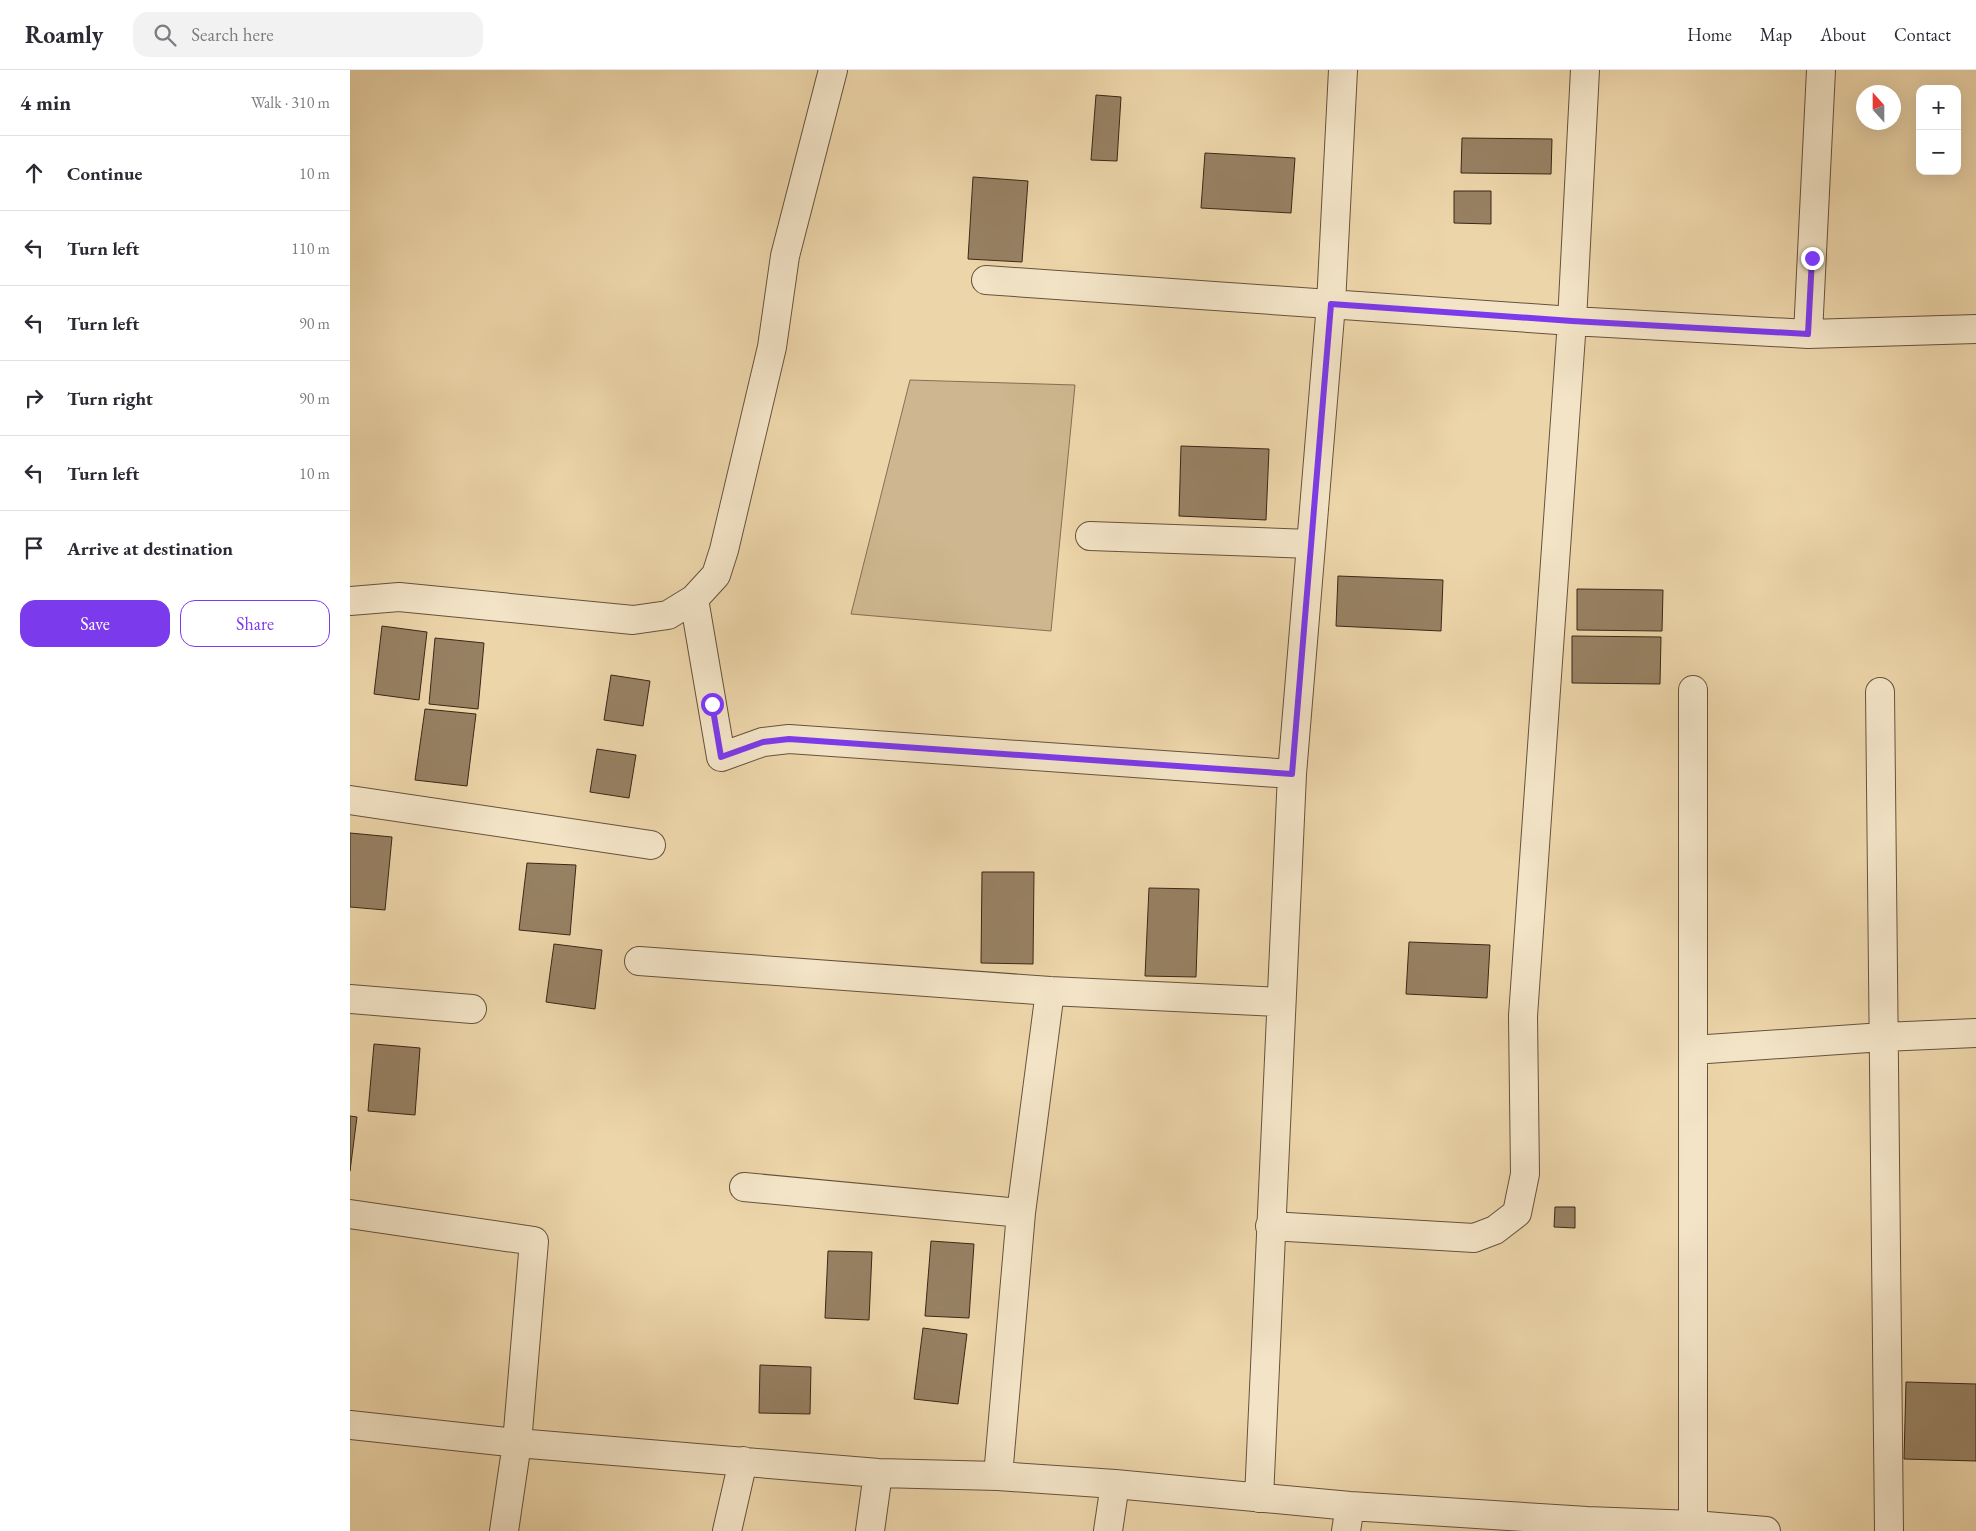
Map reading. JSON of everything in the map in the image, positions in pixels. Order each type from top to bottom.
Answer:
[{"type":"street","points":[[350,601],[400,597],[633,620],[668,614],[694,599],[716,575],[724,550],[772,347],[785,256],[833,70]]},
{"type":"street","points":[[1258,1498],[1292,774],[1331,304],[1343,70]]},
{"type":"street","points":[[1270,1226],[1474,1238],[1495,1230],[1517,1213],[1525,1174],[1523,1016],[1572,321],[1585,70]]},
{"type":"street","points":[[1808,334],[1821,70]]},
{"type":"street","points":[[986,280],[1572,321],[1808,334],[1976,329]]},
{"type":"street","points":[[1090,536],[1312,544]]},
{"type":"street","points":[[694,599],[721,757],[763,742],[789,739],[1292,774]]},
{"type":"street","points":[[1693,690],[1693,1528]]},
{"type":"street","points":[[1880,692],[1889,1531]]},
{"type":"street","points":[[350,800],[651,845]]},
{"type":"street","points":[[639,961],[1050,991],[1280,1002]]},
{"type":"street","points":[[998,1476],[1021,1214],[1050,991]]},
{"type":"street","points":[[350,999],[472,1009]]},
{"type":"street","points":[[1693,1050],[1883,1037],[1976,1033]]},
{"type":"street","points":[[744,1188],[1021,1214]]},
{"type":"street","points":[[350,1214],[534,1241],[517,1442],[504,1531]]},
{"type":"street","points":[[350,1425],[517,1442],[878,1473],[998,1476],[1115,1484],[1258,1498],[1348,1518],[1766,1531]]},
{"type":"street","points":[[727,1531],[743,1461]]},
{"type":"street","points":[[870,1531],[878,1473]]},
{"type":"street","points":[[1108,1531],[1115,1484]]},
{"type":"shaded area","points":[[910,380],[1075,385],[1051,631],[851,614]]},
{"type":"building","points":[[1096,95],[1121,97],[1117,161],[1091,160]]},
{"type":"building","points":[[1462,138],[1552,139],[1551,174],[1461,173]]},
{"type":"building","points":[[1205,153],[1295,158],[1291,213],[1201,208]]},
{"type":"building","points":[[973,177],[1028,181],[1022,262],[968,259]]},
{"type":"building","points":[[1454,191],[1491,191],[1491,224],[1454,223]]},
{"type":"building","points":[[1181,446],[1269,449],[1266,520],[1179,516]]},
{"type":"building","points":[[1338,576],[1443,580],[1441,631],[1336,626]]},
{"type":"building","points":[[1577,589],[1663,590],[1662,631],[1577,630]]},
{"type":"building","points":[[382,626],[427,632],[419,700],[374,694]]},
{"type":"building","points":[[1572,636],[1661,637],[1660,684],[1572,683]]},
{"type":"building","points":[[435,638],[484,643],[478,709],[429,704]]},
{"type":"building","points":[[611,675],[650,681],[643,726],[604,720]]},
{"type":"building","points":[[425,709],[476,714],[467,786],[415,780]]},
{"type":"building","points":[[597,749],[636,755],[629,798],[590,792]]},
{"type":"building","points":[[350,833],[392,837],[385,910],[350,907]]},
{"type":"building","points":[[527,863],[576,865],[570,935],[519,930]]},
{"type":"building","points":[[982,872],[1034,872],[1033,964],[981,963]]},
{"type":"building","points":[[1149,888],[1199,889],[1196,977],[1145,976]]},
{"type":"building","points":[[1409,942],[1490,945],[1487,998],[1406,994]]},
{"type":"building","points":[[554,944],[602,950],[595,1009],[546,1002]]},
{"type":"building","points":[[374,1044],[420,1048],[415,1115],[368,1111]]},
{"type":"building","points":[[350,1116],[357,1117],[350,1171]]},
{"type":"building","points":[[1555,1207],[1575,1207],[1575,1228],[1554,1227]]},
{"type":"building","points":[[931,1241],[974,1244],[969,1318],[925,1316]]},
{"type":"building","points":[[828,1251],[872,1252],[869,1320],[825,1318]]},
{"type":"building","points":[[923,1328],[967,1334],[958,1404],[914,1399]]},
{"type":"building","points":[[760,1365],[811,1367],[810,1414],[759,1413]]},
{"type":"building","points":[[1906,1382],[1976,1384],[1976,1461],[1904,1459]]},
{"type":"route","points":[[712,704],[721,757],[763,742],[789,739],[1292,774],[1331,304],[1572,321],[1808,334],[1812,258]]}]
